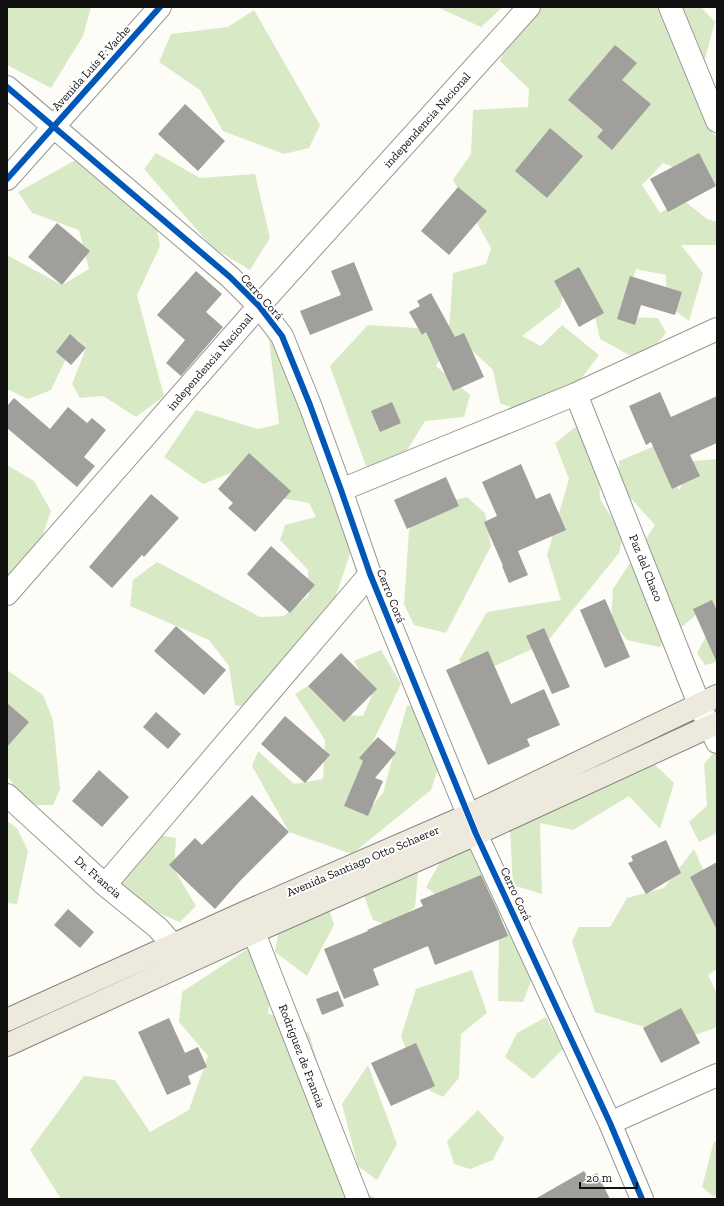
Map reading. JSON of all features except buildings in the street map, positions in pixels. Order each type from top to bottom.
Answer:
[{"type":"main road","name":"Avenida Santiago Otto Schaerer","points":[[473,825],[708,700]]},
{"type":"main road","name":"Avenida Santiago Otto Schaerer","points":[[7,1020],[173,945],[250,922],[473,825],[714,730]]},
{"type":"main road","name":"Avenida Santiago Otto Schaerer","points":[[7,1045],[184,964],[250,922]]},
{"type":"street","name":"Avenida Luis F. Vache","points":[[7,179],[160,7]]},
{"type":"street","name":"independencia Nacional","points":[[7,594],[259,306],[529,7]]},
{"type":"street","points":[[670,7],[717,121]]},
{"type":"street","name":"Cerro Corá","points":[[7,86],[230,277],[259,306],[282,336],[310,405],[370,574],[473,825],[610,1123],[642,1199]]},
{"type":"street","points":[[341,490],[576,394],[717,329]]},
{"type":"street","name":"Paz del Chaco","points":[[576,394],[708,700],[714,730]]},
{"type":"street","points":[[105,885],[370,574]]},
{"type":"street","name":"Dr. Francia","points":[[7,795],[105,885],[158,928],[173,945],[184,964]]},
{"type":"street","name":"Rodríguez de Francia","points":[[250,922],[358,1199]]},
{"type":"street","points":[[610,1123],[717,1075]]},
{"type":"green space","points":[[7,7],[91,7],[83,36],[51,88],[7,65]]},
{"type":"green space","points":[[437,7],[503,7],[481,27]]},
{"type":"green space","points":[[525,7],[701,7],[715,22],[704,62],[709,129],[717,137],[717,185],[663,163],[642,185],[660,213],[682,199],[707,219],[717,222],[717,245],[681,245],[703,273],[689,321],[667,305],[666,275],[636,269],[620,317],[658,318],[666,333],[642,362],[600,339],[588,285],[566,283],[560,307],[522,336],[541,346],[562,325],[599,355],[559,408],[536,417],[500,403],[493,370],[466,345],[449,345],[436,366],[470,395],[464,417],[425,421],[385,486],[372,483],[330,366],[368,325],[449,330],[453,273],[486,264],[491,248],[453,180],[471,154],[473,110],[528,107],[529,89],[500,61],[517,14]]},
{"type":"green space","points":[[254,10],[320,125],[309,148],[284,154],[223,131],[200,90],[159,62],[171,34],[228,27]]},
{"type":"green space","points":[[156,153],[200,178],[255,174],[270,238],[250,270],[212,247],[144,169]]},
{"type":"green space","points":[[83,156],[154,212],[160,246],[137,295],[164,396],[136,417],[103,396],[80,398],[72,384],[86,348],[76,338],[51,390],[28,399],[7,389],[7,255],[62,285],[89,269],[79,230],[32,213],[18,192]]},
{"type":"green space","points":[[268,331],[360,524],[329,616],[260,710],[235,705],[229,666],[209,640],[130,606],[133,580],[157,562],[260,617],[284,616],[309,595],[308,570],[280,540],[285,525],[316,517],[309,503],[275,497],[249,466],[203,484],[164,457],[196,410],[258,429],[279,424]]},
{"type":"green space","points":[[583,421],[598,442],[600,499],[623,536],[619,553],[546,643],[472,676],[459,660],[487,612],[561,600],[547,555],[569,479],[555,443]]},
{"type":"green space","points":[[662,443],[679,491],[693,461],[717,459],[717,616],[708,604],[659,647],[627,640],[611,621],[613,589],[655,525],[618,484],[619,461]]},
{"type":"green space","points":[[7,465],[34,481],[51,511],[40,543],[7,584]]},
{"type":"green space","points":[[467,497],[485,513],[491,546],[446,633],[414,625],[404,604],[409,530],[430,506]]},
{"type":"green space","points":[[717,616],[717,662],[705,665],[697,653]]},
{"type":"green space","points":[[381,650],[401,684],[365,758],[358,800],[373,805],[383,793],[407,705],[432,710],[447,742],[431,790],[352,854],[289,832],[252,766],[258,751],[294,784],[323,779],[325,740],[295,694],[308,686],[339,715],[363,716],[372,695],[354,661]]},
{"type":"green space","points":[[7,670],[43,695],[53,720],[60,789],[53,805],[29,805],[7,776],[7,745],[16,721],[7,703]]},
{"type":"green space","points":[[717,749],[717,833],[699,842],[689,822],[707,806],[704,764]]},
{"type":"green space","points":[[646,756],[674,783],[660,829],[629,796],[573,830],[540,823],[542,894],[513,885],[510,830],[567,772]]},
{"type":"green space","points":[[7,821],[17,828],[28,851],[17,904],[7,903]]},
{"type":"green space","points":[[145,833],[176,838],[174,869],[196,906],[180,922],[125,899],[105,885]]},
{"type":"green space","points":[[453,839],[488,850],[502,889],[475,886],[444,901],[426,887]]},
{"type":"green space","points":[[694,849],[717,901],[717,969],[708,975],[717,994],[717,1021],[715,1028],[684,1039],[595,1012],[572,941],[579,927],[610,927],[627,898],[664,888]]},
{"type":"green space","points":[[382,853],[418,872],[415,907],[390,926],[373,920],[354,869]]},
{"type":"green space","points":[[320,881],[334,925],[307,976],[275,952],[283,905]]},
{"type":"green space","points":[[520,924],[536,968],[523,1002],[498,1001],[499,930]]},
{"type":"green space","points":[[249,948],[275,964],[268,1013],[309,1033],[352,1185],[377,1199],[61,1199],[30,1150],[84,1076],[115,1080],[150,1132],[189,1110],[208,1056],[179,1022],[182,992]]},
{"type":"green space","points":[[472,970],[487,1013],[461,1034],[459,1078],[443,1097],[420,1086],[401,1036],[416,989]]},
{"type":"green space","points":[[546,1017],[563,1049],[533,1079],[505,1057],[517,1033]]},
{"type":"green space","points":[[368,1065],[397,1144],[377,1180],[358,1166],[342,1104]]},
{"type":"green space","points":[[478,1110],[504,1138],[493,1160],[470,1169],[454,1164],[447,1141]]},
{"type":"green space","points":[[714,1141],[717,1143],[717,1196],[714,1197],[702,1187]]},
{"type":"cycle path","points":[[7,179],[160,7]]},
{"type":"cycle path","points":[[7,87],[230,277],[259,306],[282,336],[310,405],[370,574],[476,834],[610,1123],[642,1199]]}]
